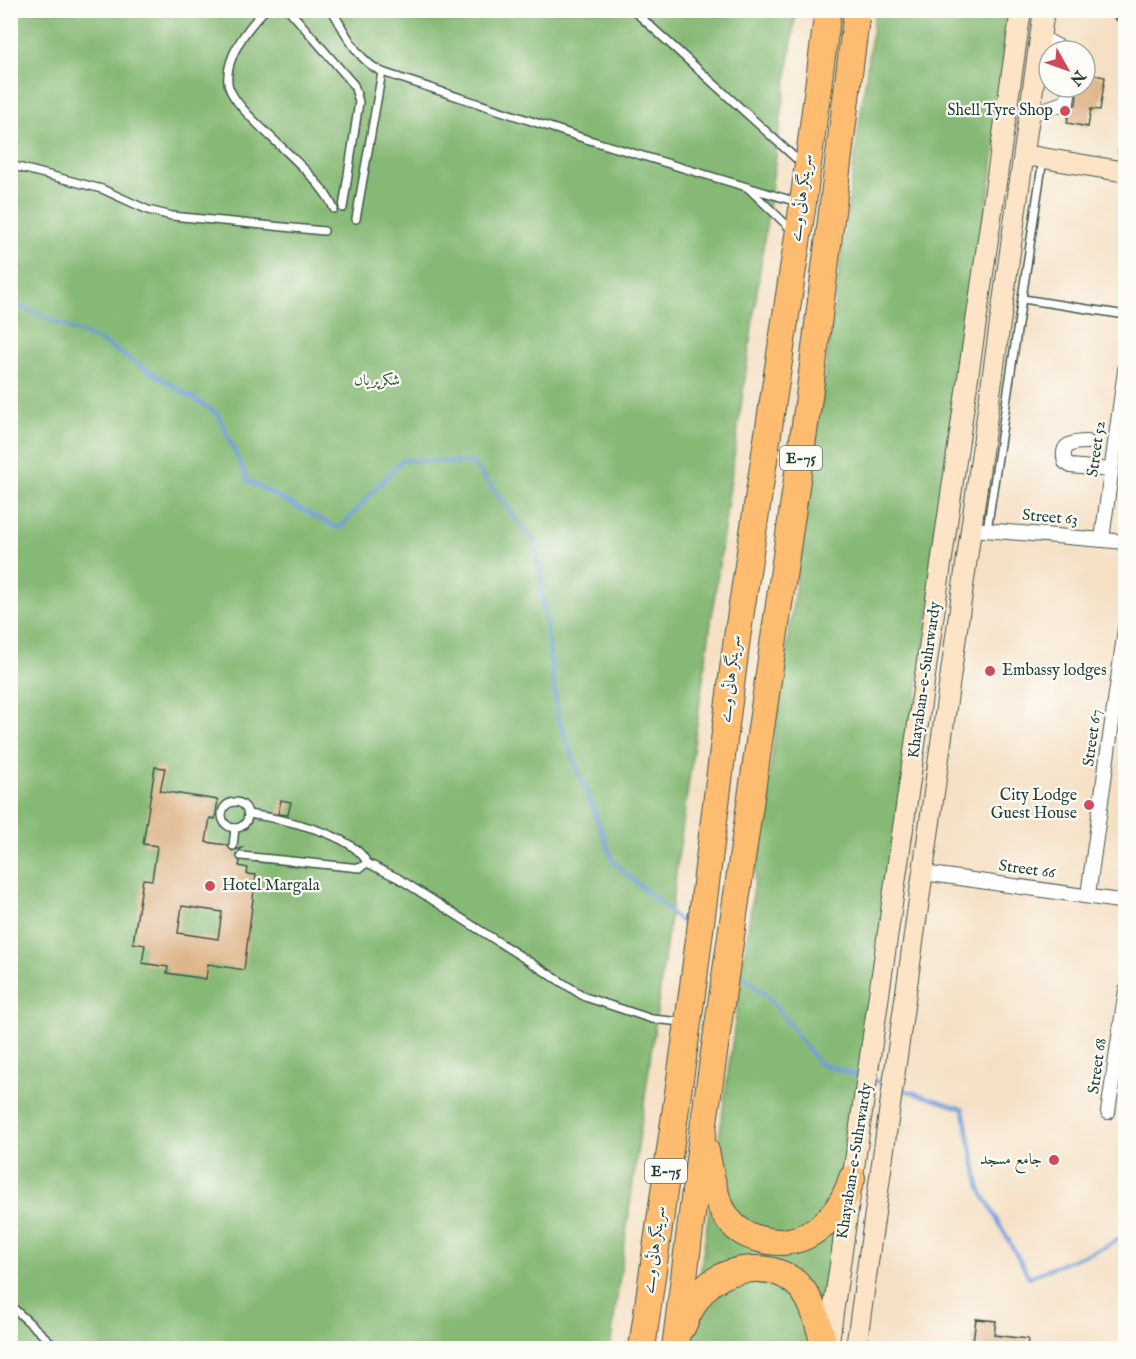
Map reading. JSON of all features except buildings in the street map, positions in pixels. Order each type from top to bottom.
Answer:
[{"type":"highway","name":"سرینگر ہائی وے","points":[[642,1348],[776,366],[803,203],[828,10]]},
{"type":"highway","name":"سرینگر ہائی وے","points":[[676,1345],[702,1136],[809,397],[857,10]]},
{"type":"highway","points":[[776,366],[778,402],[749,603],[757,611],[764,611],[770,604],[794,436],[800,415],[809,397]]},
{"type":"highway","points":[[705,885],[717,841],[744,644],[747,637],[754,634],[761,636],[765,644],[741,812],[742,855]]},
{"type":"highway","points":[[702,1136],[719,1203],[736,1228],[751,1237],[784,1242],[816,1232],[840,1209],[852,1178]]},
{"type":"highway","points":[[676,1345],[688,1314],[711,1284],[729,1273],[750,1268],[771,1270],[791,1279],[801,1288],[813,1310],[827,1348]]},
{"type":"main road","name":"Khayaban-e-Suhrwardy","points":[[827,1348],[860,1137],[1021,10]]},
{"type":"main road","name":"Khayaban-e-Suhrwardy","points":[[856,1348],[924,873],[980,529],[1005,273],[1034,156],[1031,114],[1044,10]]},
{"type":"main road","points":[[1034,156],[1122,171]]},
{"type":"main road","points":[[983,269],[1005,273]]},
{"type":"main road","points":[[877,1014],[901,1025]]},
{"type":"street","points":[[1031,114],[1066,102],[1067,99]]},
{"type":"street","name":"Street 52","points":[[1102,539],[1125,363]]},
{"type":"street","points":[[1087,442],[1071,442],[1065,447],[1063,455],[1065,462],[1071,466],[1111,470]]},
{"type":"street","name":"Street 63","points":[[980,529],[1125,542]]},
{"type":"street","name":"Street 67","points":[[1088,895],[1122,674],[1125,631]]},
{"type":"street","name":"Street 66","points":[[924,873],[1125,902]]},
{"type":"street","name":"Street 68","points":[[1108,1112],[1125,990]]},
{"type":"street","points":[[1111,1091],[1125,1094]]},
{"type":"lane","points":[[265,10],[254,21],[234,53],[228,82],[237,102],[324,189],[334,209]]},
{"type":"lane","points":[[289,10],[354,84],[358,94],[359,102],[343,208]]},
{"type":"lane","points":[[332,10],[359,55],[369,66],[382,72],[586,139],[803,203]]},
{"type":"lane","points":[[633,10],[807,169]]},
{"type":"lane","points":[[356,219],[382,72]]},
{"type":"lane","points":[[980,529],[1023,299],[1034,156]]},
{"type":"lane","points":[[10,165],[102,189],[148,210],[171,216],[259,227],[324,231]]},
{"type":"lane","points":[[746,186],[797,236]]},
{"type":"lane","points":[[1023,299],[1125,315]]},
{"type":"lane","points":[[238,802],[246,807],[248,814],[245,823],[235,828],[227,825],[223,818],[226,806],[238,802]]},
{"type":"lane","points":[[248,814],[289,820],[363,853],[367,863],[398,878],[585,997],[652,1019],[687,1022]]},
{"type":"lane","points":[[233,846],[235,828]]},
{"type":"lane","points":[[241,856],[360,868],[367,863]]},
{"type":"lane","points":[[10,1305],[57,1348]]},
{"type":"path","points":[[1109,10],[1125,36]]},
{"type":"path","points":[[1122,171],[1125,68]]},
{"type":"green space","name":"شکرپریاں","points":[[10,11],[796,11],[610,1348],[11,1348]]},
{"type":"green space","points":[[875,11],[1015,11],[823,1348],[690,1348]]},
{"type":"waterway","points":[[10,302],[104,343],[218,414],[248,481],[339,529],[402,460],[473,463],[536,544],[558,718],[614,863],[691,930]]},
{"type":"waterway","points":[[735,969],[772,1001],[818,1063],[862,1077]]},
{"type":"waterway","points":[[872,1080],[888,1085]]},
{"type":"waterway","points":[[898,1088],[963,1109],[980,1189],[1029,1277],[1105,1247],[1126,1235]]},
{"type":"place","name":"Shell Tyre Shop","points":[[1065,111]]},
{"type":"place","name":"Embassy lodges","points":[[990,671]]},
{"type":"place","name":"City Lodge Guest House","points":[[1089,805]]},
{"type":"place","name":"Hotel Margala","points":[[210,886]]},
{"type":"place","name":"جامع مسجد","points":[[1054,1160]]}]
